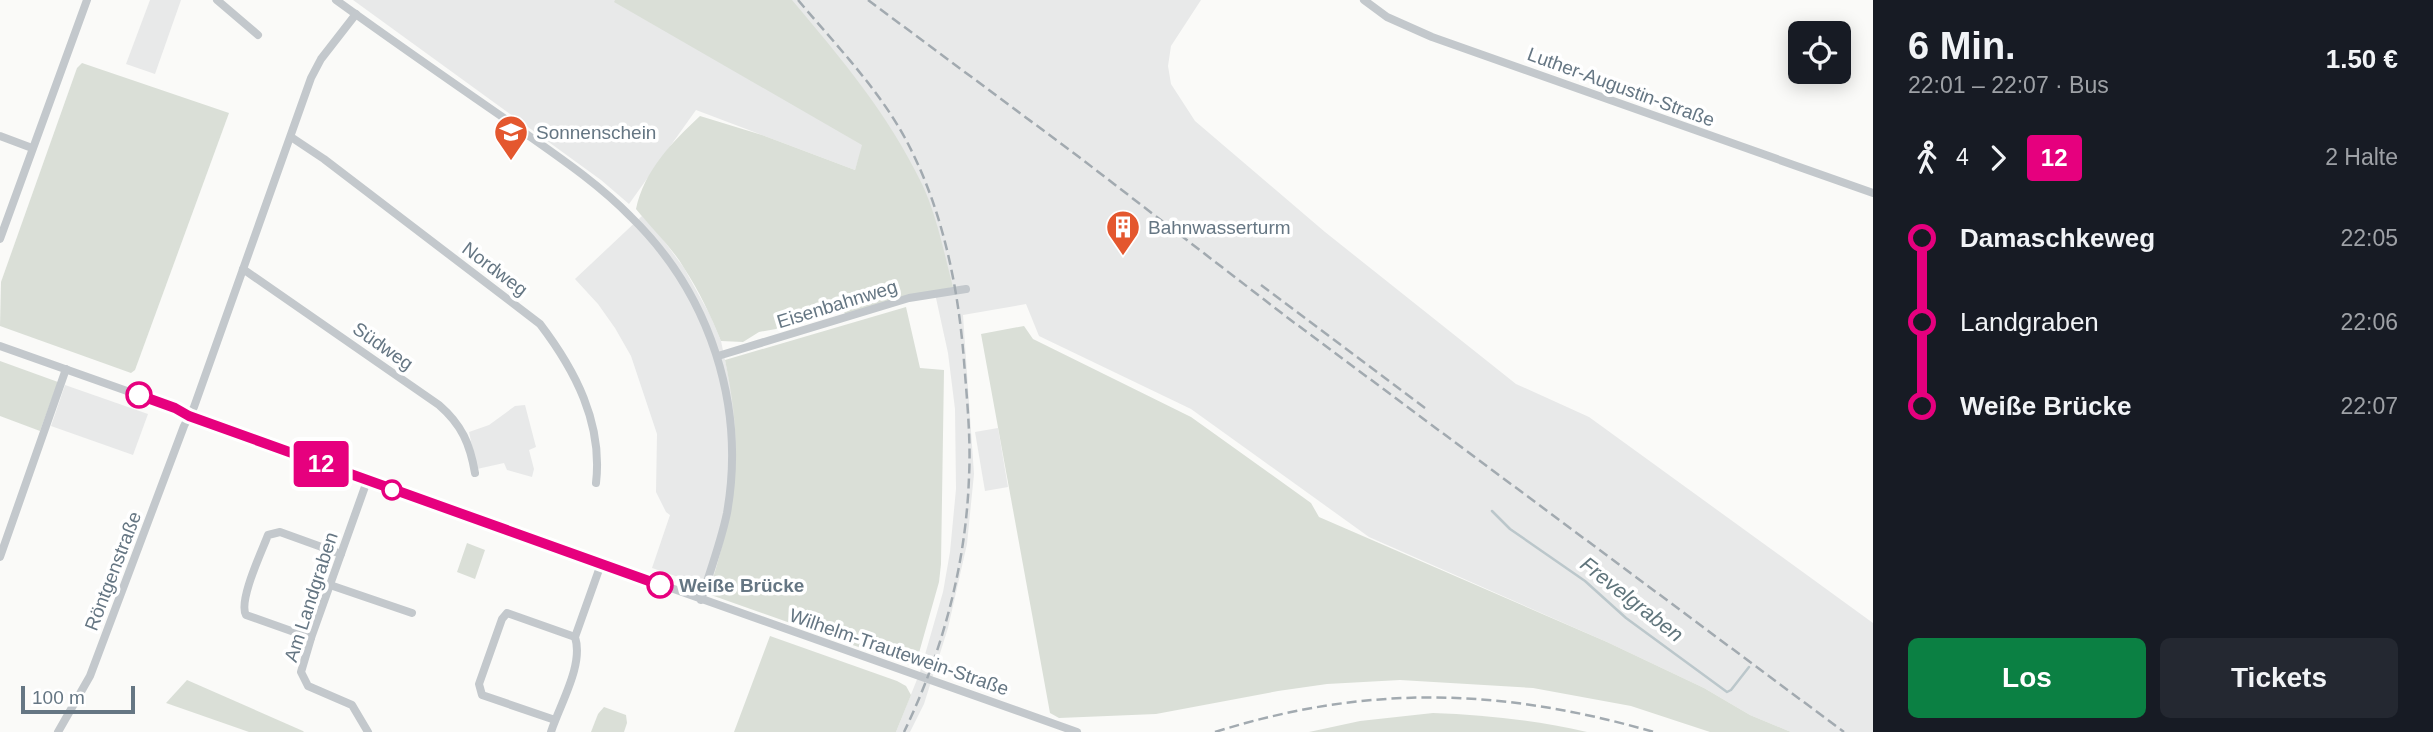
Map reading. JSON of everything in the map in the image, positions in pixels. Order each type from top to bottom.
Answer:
[{"type":"street","points":[[0,239],[87,0]]},
{"type":"street","points":[[216,0],[258,34]]},
{"type":"street","points":[[336,0],[607,194],[664,253],[678,273],[718,356],[732,428],[732,462],[724,524],[701,600]]},
{"type":"street","name":"Luther-Augustin-Straße","points":[[1364,0],[1387,17],[1432,37],[1873,193]]},
{"type":"street","name":"Röntgenstraße","points":[[58,732],[90,676],[194,407],[315,68],[356,14]]},
{"type":"street","points":[[0,136],[33,148]]},
{"type":"street","name":"Nordweg","points":[[291,137],[324,159],[540,324],[578,380],[586,402],[596,436],[596,483]]},
{"type":"street","name":"Südweg","points":[[243,269],[447,412],[459,425],[467,440],[475,473]]},
{"type":"street","name":"Eisenbahnweg","points":[[718,356],[909,298],[966,289]]},
{"type":"street","name":"Wilhelm-Trautewein-Straße","points":[[0,346],[175,408],[189,416],[367,481],[1077,732]]},
{"type":"street","points":[[0,557],[66,369]]},
{"type":"street","name":"Am Landgraben","points":[[367,481],[301,668],[304,682],[352,705],[368,732]]},
{"type":"street","points":[[311,638],[246,615],[243,606],[255,570],[268,535],[275,531],[341,554]]},
{"type":"street","points":[[551,732],[577,662],[578,646],[575,637],[601,564]]},
{"type":"street","points":[[330,585],[411,613]]},
{"type":"street","points":[[555,720],[482,695],[479,684],[502,619],[507,613],[575,637]]},
{"type":"shaded area","points":[[150,0],[181,0],[155,74],[126,64]]},
{"type":"shaded area","points":[[353,0],[1201,0],[1171,46],[1168,66],[1171,84],[1195,121],[1325,232],[1516,384],[1589,417],[1873,623],[1873,732],[1791,732],[1750,715],[1704,688],[1607,642],[1369,537],[1191,409],[1039,336],[1026,304],[963,315],[974,474],[967,544],[948,628],[924,704],[910,732],[896,732],[920,672],[943,592],[956,489],[955,409],[948,353],[924,243],[863,145],[855,170],[696,110],[629,204],[601,180]]},
{"type":"shaded area","points":[[792,0],[863,88],[894,133],[922,184],[932,209],[953,287],[845,314],[837,299],[831,305],[797,317],[776,329],[759,332],[743,342],[721,341],[700,295],[679,260],[636,209],[645,182],[660,158],[700,116],[762,135],[855,170],[862,145],[614,2]]},
{"type":"shaded area","points":[[82,63],[229,113],[135,370],[131,373],[0,326],[1,282],[77,68]]},
{"type":"shaded area","points":[[642,216],[684,268],[710,315],[721,341],[733,398],[736,484],[729,523],[710,588],[652,568],[670,515],[656,492],[657,434],[631,356],[598,304],[575,279]]},
{"type":"shaded area","points":[[906,307],[920,368],[944,370],[941,564],[939,582],[915,667],[711,595],[710,588],[732,501],[735,475],[734,422],[725,360]]},
{"type":"shaded area","points":[[1024,326],[1033,339],[1191,417],[1311,503],[1319,517],[1607,642],[1704,688],[1750,715],[1791,732],[1710,732],[1631,706],[1533,688],[1400,680],[1327,684],[1156,714],[1059,718],[1050,713],[981,334]]},
{"type":"shaded area","points":[[0,361],[58,382],[40,431],[0,416]]},
{"type":"shaded area","points":[[65,385],[148,414],[133,455],[51,426]]},
{"type":"shaded area","points":[[525,405],[536,447],[529,450],[534,469],[532,477],[507,470],[504,463],[477,469],[469,432],[489,425],[515,406]]},
{"type":"shaded area","points":[[998,428],[1008,487],[985,491],[975,432]]},
{"type":"shaded area","points":[[467,543],[485,550],[475,579],[457,572]]},
{"type":"shaded area","points":[[770,636],[906,686],[911,695],[896,732],[734,732]]},
{"type":"shaded area","points":[[187,680],[304,732],[249,732],[166,703]]},
{"type":"shaded area","points":[[604,707],[626,715],[624,732],[591,732]]},
{"type":"shaded area","points":[[1433,713],[1510,719],[1587,732],[1309,732],[1360,721]]},
{"type":"waterway","name":"Frevelgraben","points":[[1492,511],[1510,529],[1585,581],[1626,618],[1727,692],[1749,667]]},
{"type":"railway","points":[[798,0],[869,84],[905,138],[918,164],[938,219],[957,303],[964,361],[969,448],[963,543],[950,608],[930,671],[904,732]]},
{"type":"railway","points":[[868,0],[1079,157],[1288,318],[1844,732]]},
{"type":"railway","points":[[1261,285],[1429,411]]},
{"type":"railway","points":[[1215,732],[1272,716],[1327,706],[1381,699],[1434,698],[1488,700],[1542,707],[1597,717],[1654,732]]},
{"type":"bus line","name":"12","points":[[139,395],[367,481],[660,585]]},
{"type":"place","name":"Sonnenschein","points":[[511,162]]},
{"type":"place","name":"Bahnwasserturm","points":[[1123,257]]},
{"type":"place","name":"Weiße Brücke","points":[[660,585]]}]
